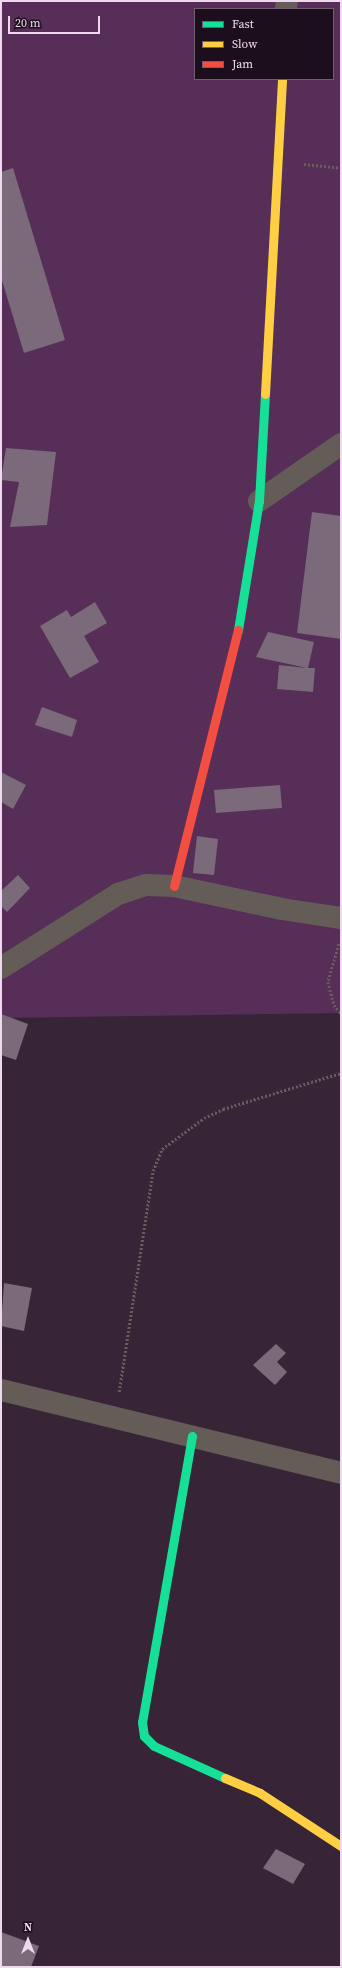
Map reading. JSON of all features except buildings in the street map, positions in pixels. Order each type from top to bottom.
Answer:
[{"type":"street","points":[[174,886],[239,625],[259,501],[282,80]]},
{"type":"street","points":[[259,501],[341,444]]},
{"type":"street","points":[[1,968],[118,894],[146,885],[174,886],[282,909],[341,918]]},
{"type":"street","points":[[1,1390],[192,1436],[278,1460],[341,1473]]},
{"type":"street","points":[[192,1436],[142,1722],[144,1736],[154,1746],[260,1793],[341,1846]]},
{"type":"path","points":[[277,162],[341,168]]},
{"type":"path","points":[[341,937],[328,982],[334,1005],[341,1013]]},
{"type":"path","points":[[116,1418],[153,1171],[162,1149],[204,1118],[223,1109],[327,1075],[341,1073]]},
{"type":"shaded area","points":[[1,1],[341,1],[341,1013],[1,1018]]},
{"type":"traffic: fast","points":[[238,630],[259,501],[265,394]]},
{"type":"traffic: fast","points":[[192,1436],[142,1722],[144,1736],[154,1746],[225,1778]]},
{"type":"traffic: slow","points":[[265,394],[282,80]]},
{"type":"traffic: slow","points":[[225,1778],[260,1793],[341,1846]]},
{"type":"traffic: jam","points":[[174,886],[238,630]]}]
